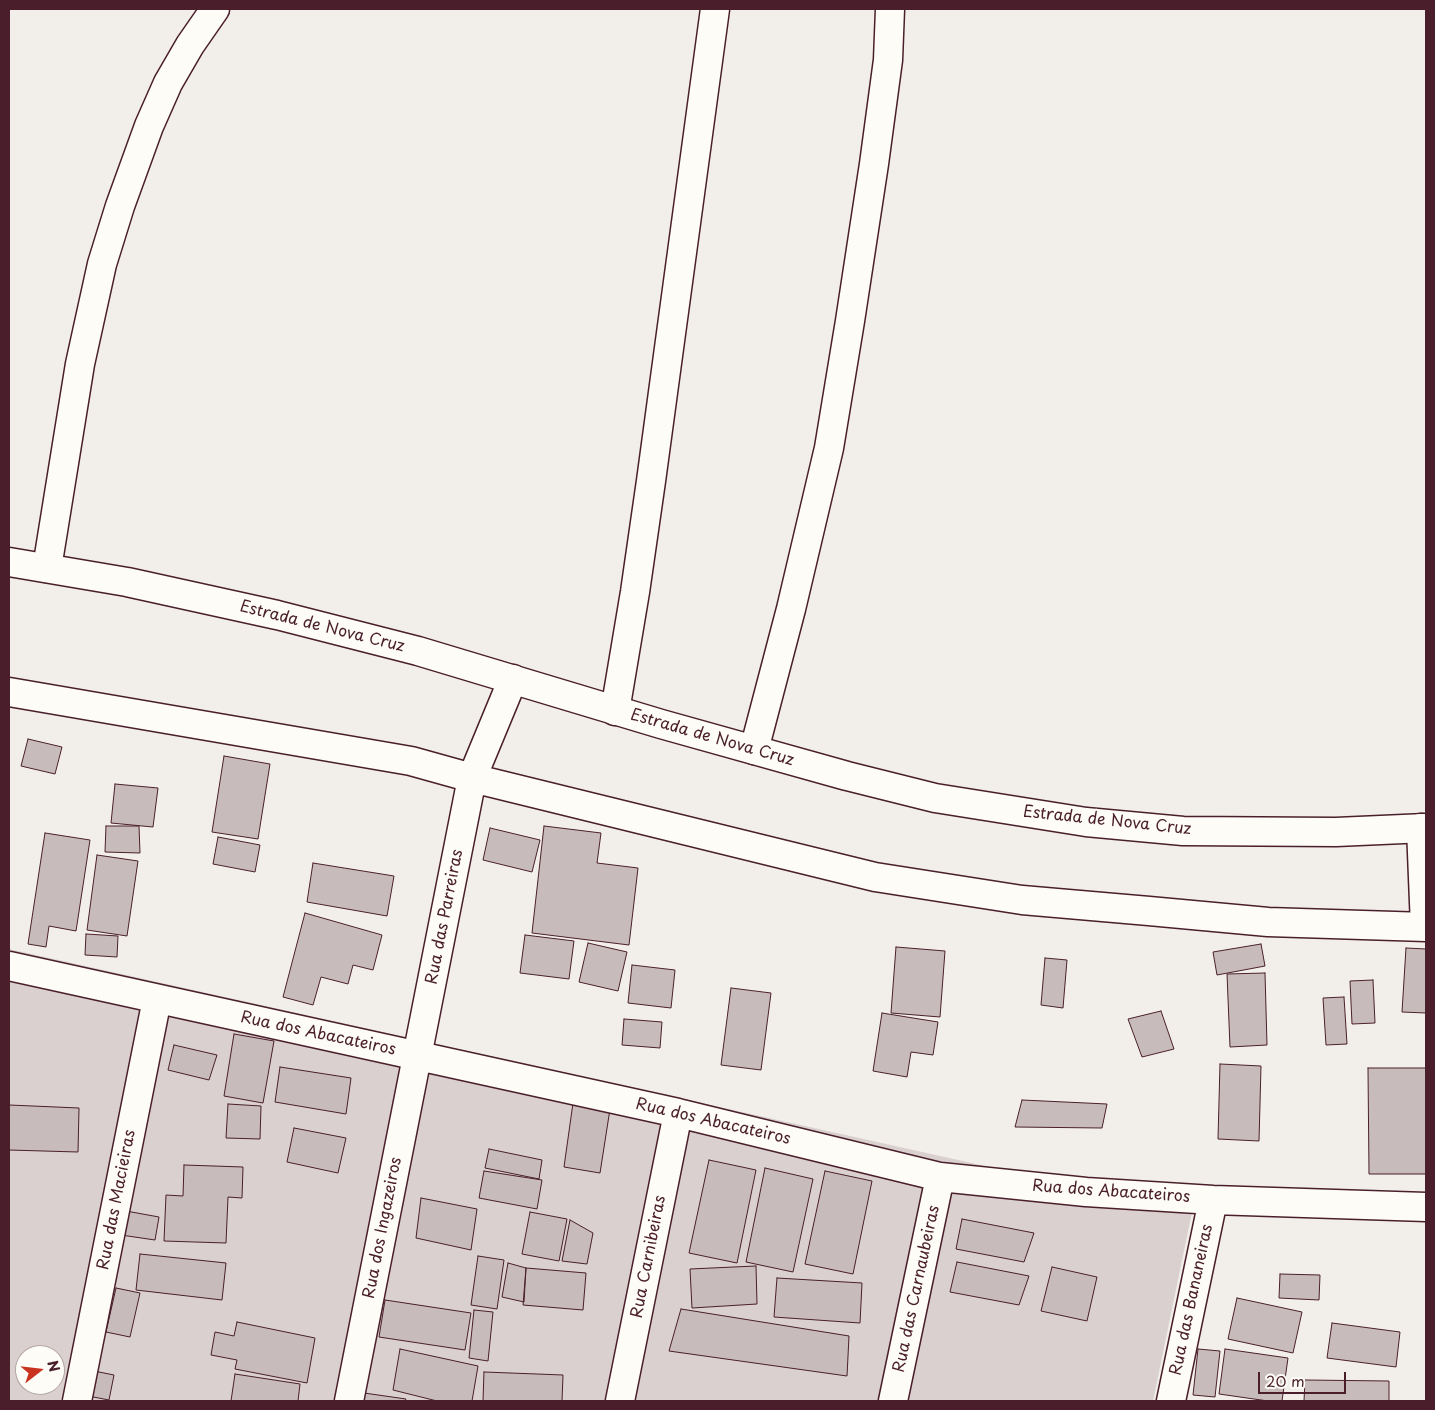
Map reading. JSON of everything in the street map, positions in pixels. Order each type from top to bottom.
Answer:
[{"type":"street","points":[[47,568],[80,364],[104,256],[148,126],[168,83],[190,45],[215,9]]},
{"type":"street","points":[[615,710],[650,490],[715,9]]},
{"type":"street","points":[[754,750],[791,609],[829,448],[874,164],[888,60],[890,9]]},
{"type":"street","name":"Estrada de Nova Cruz","points":[[9,562],[127,582],[277,615],[418,651],[754,750],[846,776],[935,798],[1086,822],[1183,831],[1336,832],[1424,828]]},
{"type":"street","name":"Rua das Parreiras","points":[[417,1056],[472,778],[513,679]]},
{"type":"street","points":[[9,692],[411,762],[875,877],[1022,900],[1268,922],[1426,927],[1424,828]]},
{"type":"street","name":"Rua dos Abacateiros","points":[[9,966],[678,1113],[940,1177],[1086,1192],[1213,1200],[1426,1207]]},
{"type":"street","name":"Rua das Macieiras","points":[[77,1401],[157,999]]},
{"type":"street","name":"Rua dos Ingazeiros","points":[[350,1401],[417,1056]]},
{"type":"street","name":"Rua Carnibeiras","points":[[620,1401],[678,1113]]},
{"type":"street","name":"Rua das Carnaubeiras","points":[[893,1401],[940,1177]]},
{"type":"street","name":"Rua das Bananeiras","points":[[1171,1401],[1213,1200]]},
{"type":"shaded area","points":[[9,949],[1192,1212],[1153,1401],[9,1401]]},
{"type":"building","points":[[28,739],[62,747],[55,774],[21,766]]},
{"type":"building","points":[[224,756],[270,764],[258,839],[212,832]]},
{"type":"building","points":[[115,784],[158,788],[153,827],[111,823]]},
{"type":"building","points":[[106,826],[139,826],[140,853],[105,852]]},
{"type":"building","points":[[544,826],[601,833],[597,863],[638,868],[629,945],[532,933]]},
{"type":"building","points":[[490,828],[540,840],[532,872],[483,860]]},
{"type":"building","points":[[45,833],[90,840],[76,931],[49,926],[46,947],[28,944]]},
{"type":"building","points":[[218,837],[260,845],[255,872],[213,864]]},
{"type":"building","points":[[97,855],[138,861],[127,936],[87,930]]},
{"type":"building","points":[[313,863],[394,876],[387,916],[307,902]]},
{"type":"building","points":[[305,913],[382,935],[373,970],[353,965],[348,984],[321,977],[313,1005],[283,997]]},
{"type":"building","points":[[86,934],[118,936],[117,957],[85,955]]},
{"type":"building","points":[[525,935],[574,941],[569,979],[520,973]]},
{"type":"building","points":[[588,943],[627,952],[618,991],[579,982]]},
{"type":"building","points":[[1261,944],[1265,966],[1217,975],[1213,952]]},
{"type":"building","points":[[896,947],[945,951],[940,1017],[891,1013]]},
{"type":"building","points":[[1406,948],[1426,949],[1426,1013],[1402,1012]]},
{"type":"building","points":[[1045,958],[1067,960],[1063,1008],[1041,1005]]},
{"type":"building","points":[[632,965],[675,970],[671,1008],[628,1003]]},
{"type":"building","points":[[1265,973],[1267,1045],[1230,1047],[1227,974]]},
{"type":"building","points":[[1373,980],[1375,1023],[1352,1024],[1350,981]]},
{"type":"building","points":[[731,988],[771,993],[761,1070],[721,1065]]},
{"type":"building","points":[[1344,997],[1347,1044],[1326,1045],[1323,998]]},
{"type":"building","points":[[1161,1011],[1174,1049],[1142,1057],[1128,1019]]},
{"type":"building","points":[[882,1013],[938,1022],[933,1055],[911,1052],[907,1077],[873,1071]]},
{"type":"building","points":[[624,1019],[662,1022],[660,1048],[622,1045]]},
{"type":"building","points":[[234,1034],[274,1041],[263,1103],[224,1096]]},
{"type":"building","points":[[174,1045],[217,1055],[209,1080],[168,1070]]},
{"type":"building","points":[[1220,1064],[1261,1066],[1259,1141],[1218,1139]]},
{"type":"building","points":[[280,1067],[351,1078],[346,1114],[275,1102]]},
{"type":"building","points":[[1368,1068],[1426,1068],[1426,1174],[1369,1174]]},
{"type":"building","points":[[1022,1100],[1107,1104],[1102,1128],[1015,1127]]},
{"type":"building","points":[[573,1103],[610,1109],[600,1173],[564,1167]]},
{"type":"building","points":[[228,1104],[261,1106],[260,1139],[226,1138]]},
{"type":"building","points":[[9,1105],[79,1108],[78,1152],[9,1150]]},
{"type":"building","points":[[294,1128],[346,1138],[338,1173],[287,1162]]},
{"type":"building","points":[[489,1149],[542,1160],[539,1179],[485,1168]]},
{"type":"building","points":[[709,1160],[756,1170],[737,1263],[689,1253]]},
{"type":"building","points":[[184,1165],[243,1167],[242,1198],[228,1197],[226,1243],[164,1241],[166,1195],[183,1196]]},
{"type":"building","points":[[765,1168],[813,1179],[793,1272],[746,1262]]},
{"type":"building","points":[[484,1171],[542,1180],[537,1209],[479,1198]]},
{"type":"building","points":[[825,1171],[872,1181],[853,1274],[805,1264]]},
{"type":"building","points":[[421,1198],[477,1209],[471,1250],[416,1238]]},
{"type":"building","points":[[126,1211],[159,1217],[155,1240],[121,1235]]},
{"type":"building","points":[[530,1212],[567,1219],[559,1261],[522,1254]]},
{"type":"building","points":[[962,1219],[1034,1233],[1024,1262],[956,1249]]},
{"type":"building","points":[[570,1220],[593,1233],[587,1264],[562,1261]]},
{"type":"building","points":[[140,1254],[226,1263],[222,1300],[136,1290]]},
{"type":"building","points":[[478,1256],[504,1260],[497,1309],[471,1305]]},
{"type":"building","points":[[957,1262],[1029,1276],[1019,1305],[950,1292]]},
{"type":"building","points":[[508,1263],[526,1268],[524,1302],[502,1297]]},
{"type":"building","points":[[756,1266],[757,1304],[692,1308],[690,1269]]},
{"type":"building","points":[[1052,1267],[1097,1277],[1087,1321],[1041,1311]]},
{"type":"building","points":[[526,1268],[586,1273],[583,1310],[523,1305]]},
{"type":"building","points":[[1280,1274],[1320,1275],[1319,1300],[1279,1298]]},
{"type":"building","points":[[777,1278],[862,1283],[860,1323],[774,1317]]},
{"type":"building","points":[[116,1288],[140,1293],[130,1337],[106,1332]]},
{"type":"building","points":[[1237,1298],[1302,1312],[1293,1353],[1228,1339]]},
{"type":"building","points":[[385,1300],[471,1313],[465,1350],[379,1337]]},
{"type":"building","points":[[681,1309],[849,1336],[847,1376],[669,1351]]},
{"type":"building","points":[[474,1310],[493,1312],[488,1361],[469,1358]]},
{"type":"building","points":[[237,1322],[315,1338],[307,1383],[235,1369],[237,1360],[211,1355],[215,1332],[234,1336]]},
{"type":"building","points":[[1332,1323],[1400,1332],[1396,1367],[1327,1358]]},
{"type":"building","points":[[400,1349],[478,1366],[472,1401],[437,1401],[393,1390]]},
{"type":"building","points":[[1198,1349],[1220,1351],[1215,1397],[1193,1395]]},
{"type":"building","points":[[1225,1349],[1288,1358],[1282,1401],[1268,1401],[1219,1394]]},
{"type":"building","points":[[94,1371],[114,1375],[109,1400],[88,1396]]},
{"type":"building","points":[[484,1372],[563,1375],[562,1401],[483,1401]]},
{"type":"building","points":[[235,1374],[300,1384],[298,1401],[231,1401]]},
{"type":"building","points":[[1305,1380],[1389,1381],[1389,1401],[1304,1401]]},
{"type":"building","points":[[364,1393],[406,1399],[405,1401],[363,1401]]}]
